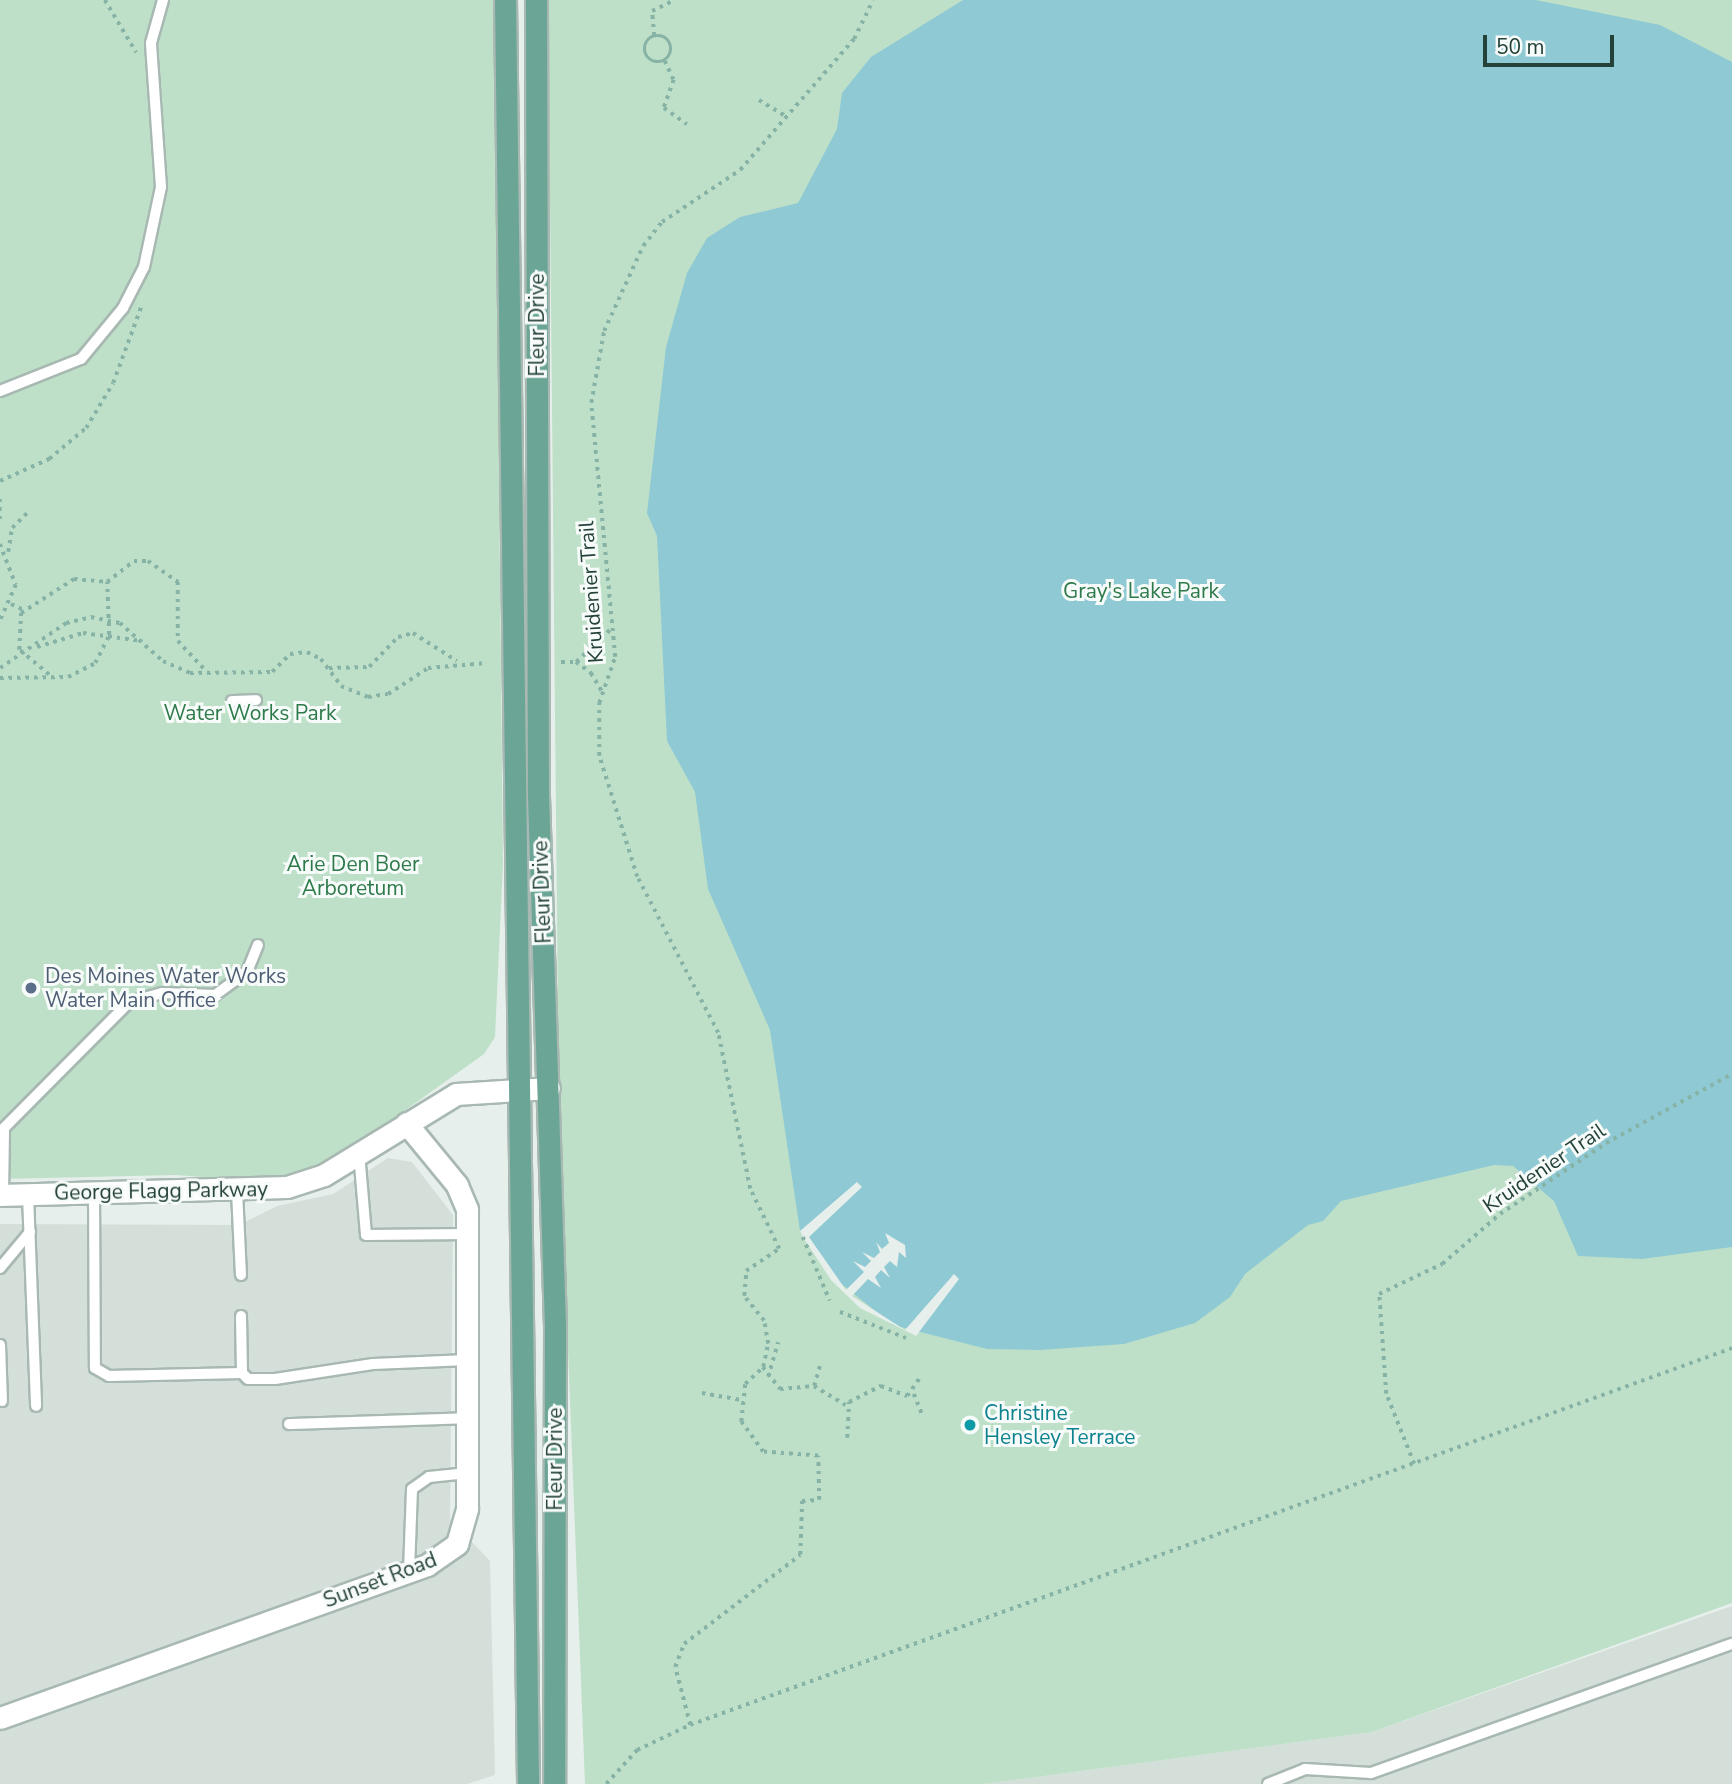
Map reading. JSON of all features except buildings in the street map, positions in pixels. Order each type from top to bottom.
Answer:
[{"type":"main road","name":"Fleur Drive","points":[[505,0],[516,1089],[528,1784]]},
{"type":"main road","name":"Fleur Drive","points":[[536,0],[538,796],[549,1088],[554,1784]]},
{"type":"street","name":"George Flagg Parkway","points":[[1,1195],[237,1191],[287,1187],[359,1153],[456,1094],[549,1088]]},
{"type":"street","name":"Sunset Road","points":[[0,1718],[410,1571],[457,1544],[467,1508],[469,1234],[463,1195],[406,1123]]},
{"type":"lane","points":[[0,391],[81,359],[123,308],[144,267],[161,187],[151,43],[163,0]]},
{"type":"lane","points":[[232,701],[256,700]]},
{"type":"lane","points":[[1,1195],[2,1126],[134,997],[215,995],[247,972],[258,945]]},
{"type":"lane","points":[[359,1153],[366,1235],[469,1234]]},
{"type":"lane","points":[[237,1191],[241,1275]]},
{"type":"lane","points":[[94,1194],[96,1368],[109,1376],[242,1373]]},
{"type":"lane","points":[[28,1195],[36,1406]]},
{"type":"lane","points":[[0,1268],[30,1232]]},
{"type":"lane","points":[[241,1315],[242,1373],[248,1379],[275,1379],[373,1364],[468,1360]]},
{"type":"lane","points":[[0,1345],[2,1401]]},
{"type":"lane","points":[[289,1424],[468,1418]]},
{"type":"lane","points":[[410,1571],[412,1489],[429,1477],[468,1473]]},
{"type":"lane","points":[[1268,1784],[1305,1769],[1371,1773],[1732,1644]]},
{"type":"lane","points":[[1342,1771],[1347,1784]]},
{"type":"path","points":[[104,0],[139,58]]},
{"type":"path","points":[[675,0],[652,11],[654,36],[645,54],[665,61],[674,80],[664,108],[687,124]]},
{"type":"path","name":"Kruidenier Trail","points":[[763,1367],[767,1330],[744,1286],[752,1263],[779,1249],[750,1189],[718,1033],[637,877],[602,766],[597,733],[602,691],[615,657],[589,431],[604,331],[622,285],[662,222],[740,170],[854,38],[873,0]]},
{"type":"path","points":[[654,36],[671,45],[665,61]]},
{"type":"path","points":[[759,100],[787,117]]},
{"type":"path","points":[[0,481],[49,459],[86,428],[113,383],[143,297]]},
{"type":"path","points":[[0,499],[0,522]]},
{"type":"path","points":[[0,621],[11,604],[16,584],[8,555],[9,537],[27,513]]},
{"type":"path","points":[[0,544],[8,555]]},
{"type":"path","points":[[54,677],[23,656],[15,634],[24,610],[74,579],[107,582],[134,561],[163,565],[182,592],[177,626],[182,651],[199,670],[215,674]]},
{"type":"path","points":[[0,678],[54,677],[94,663],[109,635],[107,582]]},
{"type":"path","points":[[11,604],[24,610]]},
{"type":"path","points":[[0,668],[23,656],[66,622],[108,618],[179,669],[215,674],[272,672],[298,652],[314,655],[329,668],[341,686],[368,697],[388,694],[428,668],[458,662],[487,663]]},
{"type":"path","points":[[561,662],[576,662],[612,628]]},
{"type":"path","points":[[329,668],[369,667],[398,637],[413,633],[458,662]]},
{"type":"path","points":[[32,649],[67,635],[109,635],[144,642]]},
{"type":"path","points":[[576,662],[602,691]]},
{"type":"path","name":"Kruidenier Trail","points":[[1414,1464],[1386,1394],[1379,1294],[1442,1264],[1500,1214],[1606,1143],[1732,1074]]},
{"type":"path","points":[[803,1237],[830,1301]]},
{"type":"path","points":[[840,1312],[906,1338]]},
{"type":"path","points":[[768,1377],[778,1342]]},
{"type":"path","points":[[606,1784],[637,1750],[690,1725],[1732,1348]]},
{"type":"path","points":[[814,1386],[820,1365]]},
{"type":"path","points":[[690,1725],[675,1667],[684,1644],[793,1563],[803,1542],[802,1501],[819,1500],[817,1455],[763,1452],[743,1429],[741,1400],[745,1384],[763,1367],[768,1377],[788,1393],[814,1386],[846,1405]]},
{"type":"path","points":[[921,1376],[914,1393],[922,1414]]},
{"type":"path","points":[[846,1405],[877,1387],[901,1397],[914,1393]]},
{"type":"path","points":[[702,1393],[741,1400]]},
{"type":"path","points":[[846,1405],[847,1438]]},
{"type":"shaded area","points":[[388,1158],[412,1162],[453,1215],[450,1519],[490,1561],[495,1775],[467,1784],[0,1784],[0,1224],[239,1225],[277,1206],[333,1194]]},
{"type":"shaded area","points":[[1732,1606],[1732,1784],[984,1784],[1372,1732]]},
{"type":"green space","name":"Water Works Park","points":[[0,0],[494,0],[503,863],[495,1037],[484,1054],[323,1169],[275,1182],[175,1175],[0,1179]]},
{"type":"green space","name":"Gray's Lake Park","points":[[548,0],[1732,0],[1732,1603],[1372,1732],[984,1784],[585,1784],[559,1120]]},
{"type":"water","name":"Gray's Lake Park","points":[[963,0],[1536,0],[1660,25],[1732,62],[1732,1247],[1642,1259],[1578,1256],[1554,1201],[1513,1166],[1494,1165],[1341,1201],[1323,1221],[1308,1225],[1245,1274],[1230,1297],[1195,1323],[1124,1344],[1040,1350],[987,1349],[893,1325],[834,1278],[800,1231],[770,1030],[708,889],[695,792],[667,741],[657,536],[647,513],[666,347],[687,273],[707,238],[740,217],[798,203],[837,129],[842,93],[871,57]]},
{"type":"pier","points":[[857,1182],[862,1187],[809,1237],[846,1290],[864,1272],[853,1261],[865,1267],[871,1261],[862,1252],[874,1258],[880,1252],[876,1242],[882,1249],[889,1243],[885,1233],[905,1245],[906,1258],[899,1252],[897,1267],[890,1261],[884,1267],[890,1278],[881,1270],[875,1277],[881,1288],[868,1279],[852,1296],[905,1330],[954,1274],[959,1279],[916,1336],[860,1308],[831,1280],[800,1231]]},
{"type":"place","name":"Des Moines Water Works Water Main Office","points":[[31,988]]},
{"type":"place","name":"Christine Hensley Terrace","points":[[970,1425]]},
{"type":"park label","name":"Arie Den Boer Arboretum","points":[[353,876]]}]
